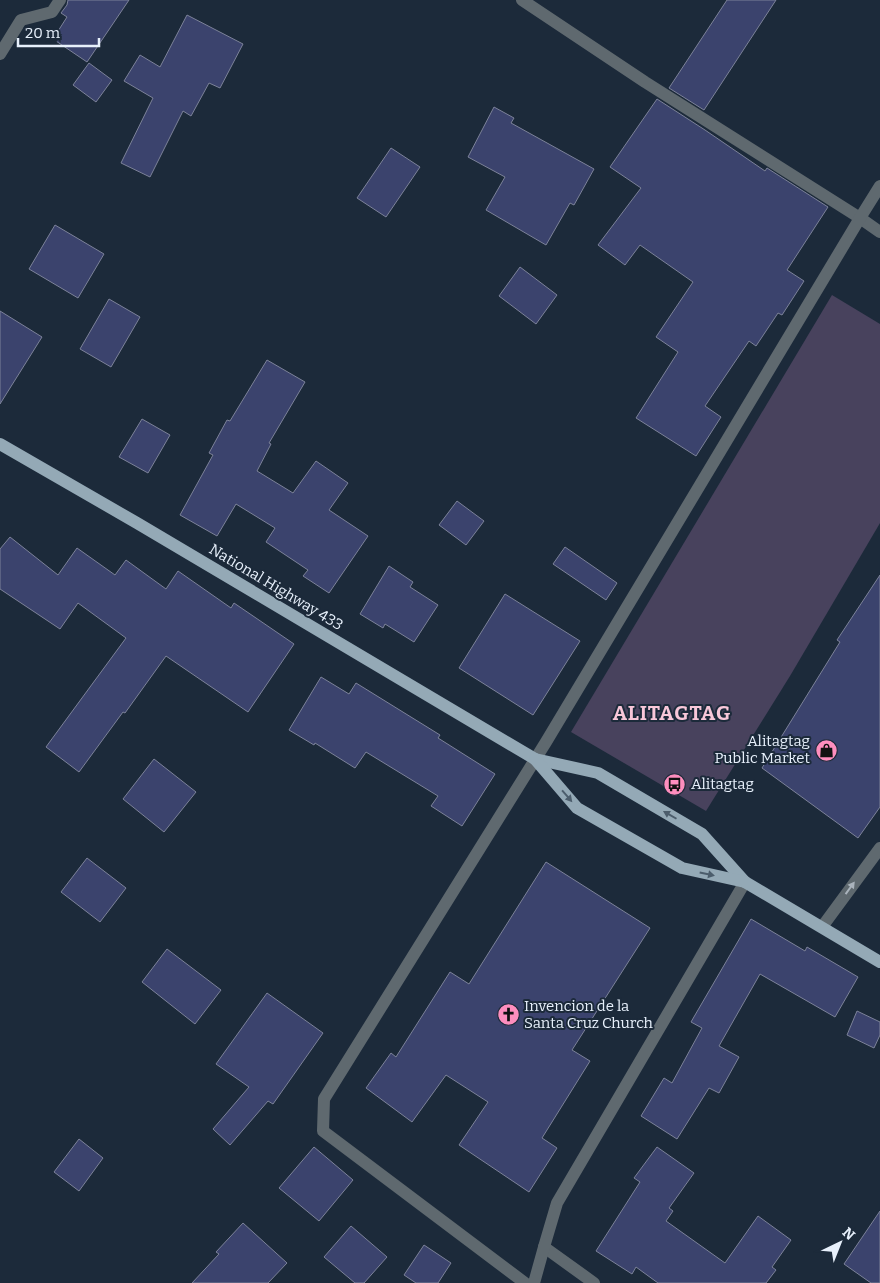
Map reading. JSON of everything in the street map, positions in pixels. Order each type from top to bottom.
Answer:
[{"type":"main road","name":"National Highway 433","points":[[0,444],[535,759],[598,773],[702,834],[745,882]]},
{"type":"main road","name":"National Highway 433","points":[[535,759],[577,808],[682,868],[745,882],[880,962]]},
{"type":"street","points":[[0,54],[21,20],[52,12],[60,0]]},
{"type":"street","points":[[522,0],[645,82],[880,232]]},
{"type":"street","points":[[525,1283],[323,1131],[324,1099],[535,759],[880,186]]},
{"type":"street","points":[[822,927],[880,848]]},
{"type":"street","points":[[534,1283],[557,1203],[745,882]]},
{"type":"street","points":[[544,1247],[594,1283]]},
{"type":"shaded area","points":[[832,295],[880,324],[880,523],[790,676],[706,811],[571,732]]},
{"type":"building","points":[[68,0],[129,0],[87,62],[53,39],[67,17],[61,13]]},
{"type":"building","points":[[727,0],[776,0],[704,110],[669,88]]},
{"type":"building","points":[[187,15],[243,44],[220,88],[209,83],[191,116],[183,111],[150,177],[121,163],[153,98],[124,81],[140,55],[160,67]]},
{"type":"building","points":[[89,63],[112,80],[96,102],[73,85]]},
{"type":"building","points":[[657,99],[765,171],[767,168],[828,207],[787,270],[804,281],[782,315],[778,313],[756,346],[749,341],[705,406],[721,417],[696,456],[636,418],[678,352],[656,337],[693,282],[640,245],[625,265],[598,245],[641,188],[610,167]]},
{"type":"building","points":[[494,107],[514,118],[511,123],[594,169],[574,205],[570,203],[546,245],[486,210],[505,177],[468,157]]},
{"type":"building","points":[[391,148],[420,167],[386,217],[357,198]]},
{"type":"building","points":[[55,225],[104,254],[78,298],[29,269]]},
{"type":"building","points":[[520,267],[557,295],[536,324],[499,296]]},
{"type":"building","points":[[109,299],[140,317],[111,367],[80,349]]},
{"type":"building","points":[[0,311],[42,337],[0,404]]},
{"type":"building","points":[[267,360],[305,382],[269,443],[271,444],[257,471],[293,493],[316,461],[348,483],[329,510],[368,536],[329,593],[303,576],[308,570],[266,542],[275,528],[236,504],[217,536],[180,515],[213,455],[209,453],[227,420],[230,421]]},
{"type":"building","points":[[142,419],[170,435],[148,473],[119,457]]},
{"type":"building","points":[[457,501],[484,521],[466,545],[439,525]]},
{"type":"building","points":[[10,537],[58,575],[77,548],[115,575],[126,560],[166,589],[178,571],[231,608],[234,603],[294,644],[248,712],[166,656],[79,772],[46,747],[126,638],[78,603],[60,629],[0,589],[0,549]]},
{"type":"building","points":[[565,547],[617,583],[606,600],[553,564]]},
{"type":"building","points":[[389,566],[413,582],[410,587],[438,605],[414,642],[385,624],[383,628],[360,614]]},
{"type":"building","name":"Alitagtag Public Market","points":[[880,575],[880,807],[858,838],[762,768],[840,642],[837,640]]},
{"type":"building","points":[[505,594],[580,641],[533,715],[459,668]]},
{"type":"building","points":[[321,677],[349,694],[356,683],[440,735],[438,738],[495,774],[462,826],[431,806],[438,796],[366,752],[355,768],[315,743],[314,745],[289,730]]},
{"type":"building","points":[[154,759],[196,792],[164,832],[123,799]]},
{"type":"building","points":[[87,858],[126,888],[100,922],[61,892]]},
{"type":"building","name":"Invencion de la Santa Cruz Church","points":[[546,862],[650,928],[572,1050],[590,1061],[542,1138],[557,1148],[529,1192],[459,1145],[488,1102],[446,1075],[412,1122],[366,1088],[391,1053],[396,1057],[450,972],[469,984]]},
{"type":"building","points":[[751,919],[805,951],[807,947],[858,977],[835,1017],[760,974],[719,1046],[739,1057],[719,1093],[709,1088],[677,1139],[641,1116],[664,1078],[672,1083],[702,1028],[691,1022]]},
{"type":"building","points":[[167,949],[221,990],[195,1024],[142,982]]},
{"type":"building","points":[[267,993],[323,1033],[273,1104],[268,1101],[230,1145],[213,1129],[249,1087],[216,1064]]},
{"type":"building","points":[[857,1011],[880,1022],[880,1035],[874,1048],[847,1035]]},
{"type":"building","points":[[79,1139],[103,1158],[79,1191],[54,1172]]},
{"type":"building","points":[[314,1147],[353,1180],[319,1221],[279,1188]]},
{"type":"building","points":[[657,1147],[694,1173],[669,1208],[673,1211],[666,1221],[725,1263],[758,1216],[791,1240],[772,1267],[776,1270],[766,1283],[658,1283],[636,1267],[632,1274],[596,1251],[640,1182],[634,1178]]},
{"type":"building","points":[[880,1211],[880,1283],[871,1283],[844,1264]]},
{"type":"building","points":[[243,1223],[287,1263],[268,1283],[192,1283],[219,1254],[216,1252]]},
{"type":"building","points":[[351,1226],[387,1257],[364,1283],[355,1283],[324,1257]]},
{"type":"building","points":[[424,1245],[451,1263],[438,1283],[416,1283],[404,1275]]},
{"type":"place","name":"Alitagtag Public Market","points":[[826,750]]},
{"type":"place","name":"Alitagtag","points":[[675,784]]},
{"type":"place","name":"Invencion de la Santa Cruz Church","points":[[508,1015]]},
{"type":"district","name":"ALITAGTAG","points":[[672,713]]}]
